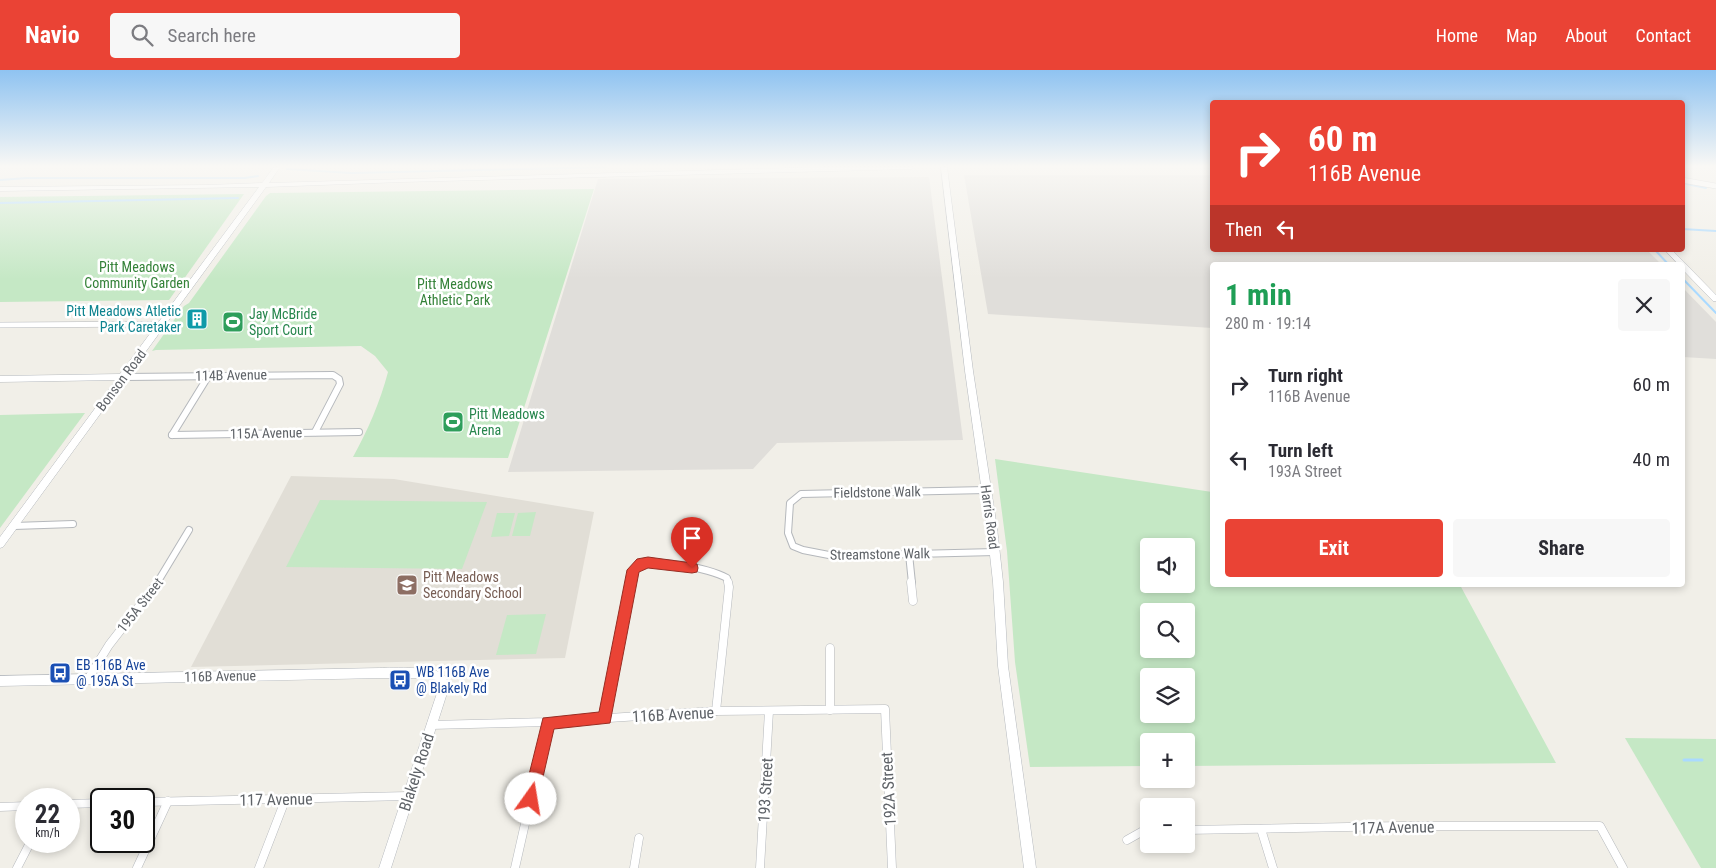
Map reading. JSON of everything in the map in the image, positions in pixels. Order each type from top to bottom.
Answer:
[{"type":"main road","name":"Bonson Road","points":[[0,544],[251,204]]},
{"type":"main road","name":"Harris Road","points":[[949,204],[994,552],[1004,666],[1030,868]]},
{"type":"main road","points":[[1670,252],[1680,262]]},
{"type":"main road","points":[[1685,267],[1716,299]]},
{"type":"main road","points":[[0,379],[124,377]]},
{"type":"main road","name":"116B Avenue","points":[[0,681],[423,673],[439,676]]},
{"type":"main road","name":"Blakely Road","points":[[386,868],[443,690],[442,681],[439,676]]},
{"type":"street","points":[[0,325],[163,324]]},
{"type":"street","name":"114B Avenue","points":[[124,377],[326,374],[337,377]]},
{"type":"street","name":"115A Avenue","points":[[209,375],[172,435],[359,432]]},
{"type":"street","points":[[315,432],[340,384],[337,377]]},
{"type":"street","name":"Fieldstone Walk","points":[[789,520],[790,503],[801,494],[986,490]]},
{"type":"street","name":"Streamstone Walk","points":[[789,520],[790,543],[803,550],[834,556],[994,552]]},
{"type":"street","points":[[14,526],[73,524]]},
{"type":"street","name":"195A Street","points":[[88,679],[109,645],[160,580],[189,530]]},
{"type":"street","points":[[909,554],[913,601]]},
{"type":"street","points":[[605,718],[632,575],[641,563],[658,563],[692,568],[720,574],[727,578],[728,587],[716,712]]},
{"type":"street","points":[[830,648],[830,710]]},
{"type":"street","name":"116B Avenue","points":[[431,725],[548,722],[716,712],[885,709]]},
{"type":"street","name":"192A Street","points":[[885,709],[892,868]]},
{"type":"street","name":"193 Street","points":[[760,868],[769,712]]},
{"type":"street","points":[[515,868],[548,722]]},
{"type":"street","name":"117 Avenue","points":[[155,802],[408,796]]},
{"type":"street","points":[[259,868],[286,798]]},
{"type":"street","points":[[137,868],[168,801]]},
{"type":"street","points":[[0,807],[15,806]]},
{"type":"street","name":"117A Avenue","points":[[1195,830],[1600,826],[1623,868]]},
{"type":"street","points":[[1261,829],[1273,868]]},
{"type":"street","points":[[1127,840],[1140,833]]},
{"type":"street","points":[[634,868],[639,838]]},
{"type":"street","points":[[17,868],[25,853]]},
{"type":"shaded area","points":[[590,204],[933,204],[963,440],[777,443],[753,469],[508,472]]},
{"type":"shaded area","points":[[969,204],[1210,204],[1210,252],[1649,252],[1659,262],[1210,262],[1210,328],[988,314]]},
{"type":"shaded area","points":[[1685,290],[1716,322],[1716,359],[1685,357]]},
{"type":"shaded area","name":"Pitt Meadows Secondary School","points":[[291,476],[394,479],[594,512],[565,658],[191,667]]},
{"type":"green space","name":"Pitt Meadows Community Garden","points":[[0,204],[237,204],[169,300],[0,302]]},
{"type":"green space","name":"Pitt Meadows Athletic Park","points":[[260,204],[589,204],[508,458],[353,457],[373,416],[388,372],[375,356],[361,346],[152,351],[184,306],[189,303]]},
{"type":"green space","points":[[85,413],[0,528],[0,415]]},
{"type":"green space","points":[[995,459],[1210,492],[1210,587],[1461,587],[1556,763],[1195,766],[1195,733],[1140,733],[1140,766],[1030,767],[1015,662],[1007,551]]},
{"type":"green space","points":[[320,500],[487,502],[462,569],[286,567]]},
{"type":"green space","points":[[536,512],[530,536],[512,536],[518,513]]},
{"type":"green space","points":[[497,513],[515,513],[509,536],[491,537]]},
{"type":"green space","points":[[546,614],[536,654],[496,655],[507,615]]},
{"type":"green space","points":[[1625,738],[1716,739],[1716,868],[1701,868]]},
{"type":"waterway","points":[[1685,229],[1716,231]]},
{"type":"waterway","points":[[1657,252],[1666,262]]},
{"type":"waterway","points":[[1685,281],[1716,313]]},
{"type":"waterway","points":[[1684,760],[1702,760]]},
{"type":"place","name":"Pitt Meadows Atletic Park Caretaker","points":[[197,319]]},
{"type":"place","name":"Jay McBride Sport Court","points":[[233,322]]},
{"type":"place","name":"Pitt Meadows Arena","points":[[453,422]]},
{"type":"place","name":"Pitt Meadows Secondary School","points":[[407,585]]},
{"type":"place","name":"EB 116B Ave @ 195A St","points":[[60,673]]},
{"type":"place","name":"WB 116B Ave @ Blakely Rd","points":[[400,680]]},
{"type":"route","points":[[531,799],[548,722],[605,718],[632,575],[636,566],[648,562],[692,568]]}]
